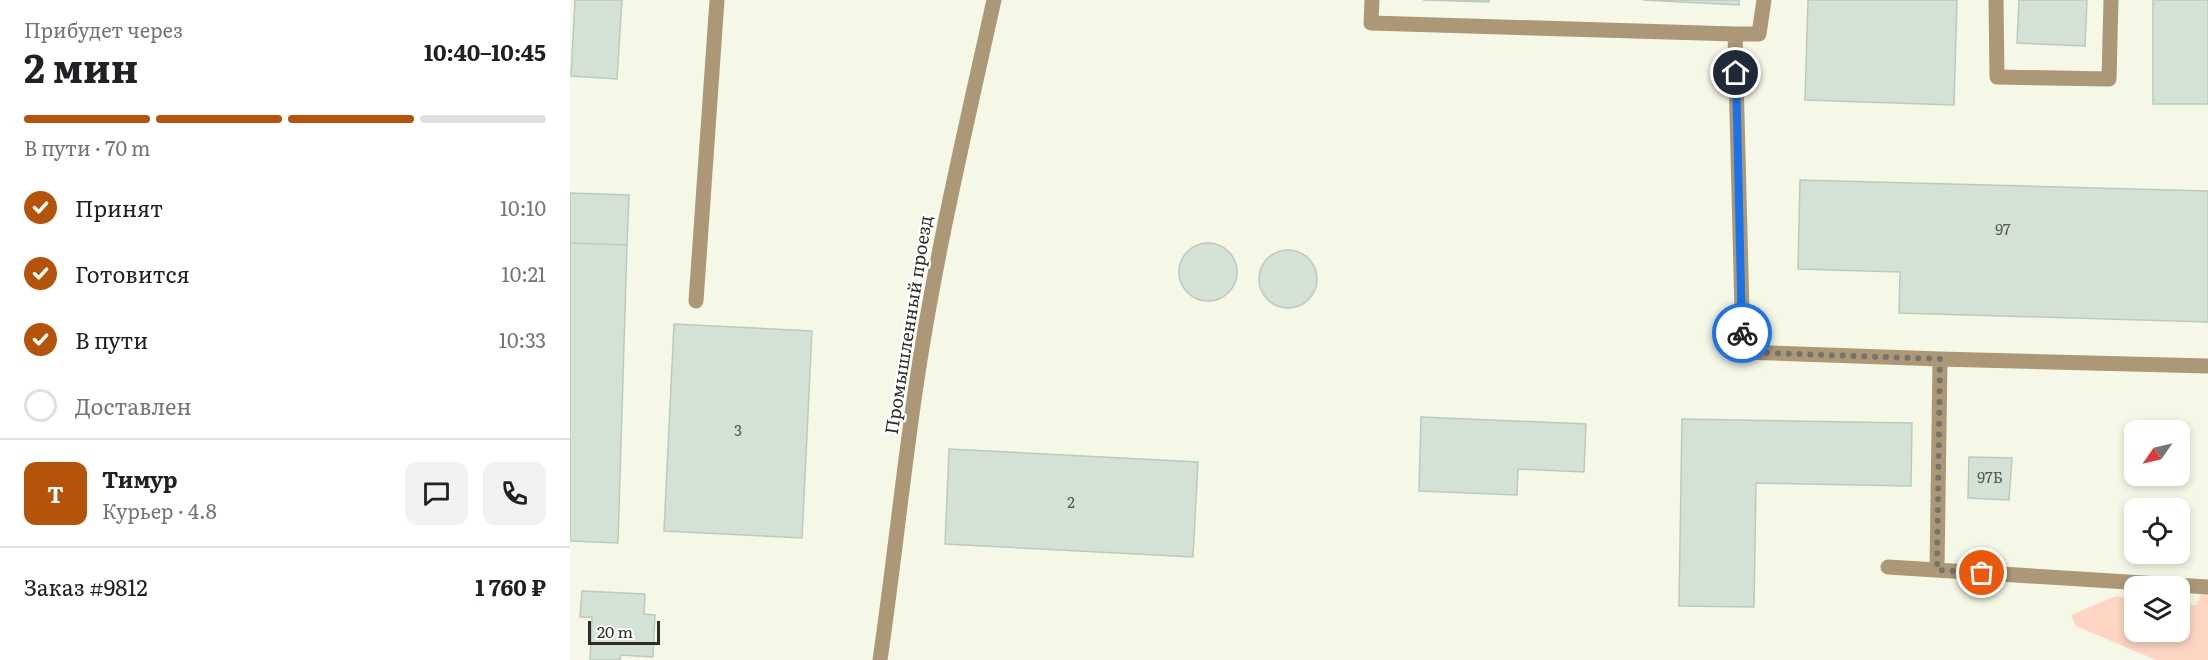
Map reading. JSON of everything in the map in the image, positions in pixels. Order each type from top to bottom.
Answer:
[{"type":"street","points":[[696,301],[717,0]]},
{"type":"street","name":"Промышленный проезд","points":[[880,660],[919,370],[943,233],[994,0]]},
{"type":"street","points":[[1372,0],[1371,23],[1736,34],[1759,33],[1764,0]]},
{"type":"street","points":[[1996,0],[1997,77],[2109,79],[2111,0]]},
{"type":"street","points":[[1736,34],[1743,352],[2208,366]]},
{"type":"street","points":[[1937,570],[1940,359]]},
{"type":"street","points":[[1888,567],[2208,587]]},
{"type":"shaded area","points":[[2208,580],[2208,660],[2156,660],[2076,626],[2071,615],[2116,596],[2124,597],[2124,642],[2190,642],[2190,605],[2196,605]]},
{"type":"building","points":[[575,0],[622,0],[617,79],[571,76]]},
{"type":"building","points":[[1423,0],[1489,0],[1489,2]]},
{"type":"building","points":[[1643,0],[1739,0],[1739,5]]},
{"type":"building","points":[[1808,0],[1957,0],[1954,105],[1805,100]]},
{"type":"building","points":[[2019,0],[2087,0],[2085,46],[2017,43]]},
{"type":"building","points":[[2153,0],[2208,0],[2208,104],[2153,104]]},
{"type":"building","points":[[1800,180],[2208,191],[2208,322],[1899,313],[1900,272],[1798,269]]},
{"type":"building","points":[[570,193],[629,195],[627,245],[570,243]]},
{"type":"building","points":[[570,243],[627,245],[618,543],[570,541]]},
{"type":"building","points":[[1202,243],[1214,243],[1224,247],[1233,256],[1237,278],[1229,293],[1214,301],[1202,301],[1192,297],[1183,288],[1179,278],[1179,266],[1183,256],[1192,247]]},
{"type":"building","points":[[1282,250],[1294,250],[1304,254],[1313,263],[1317,285],[1309,300],[1294,308],[1282,308],[1272,304],[1263,295],[1259,285],[1259,273],[1263,263],[1272,254]]},
{"type":"building","points":[[674,324],[812,331],[802,538],[664,531]]},
{"type":"building","points":[[1421,417],[1586,424],[1584,472],[1518,469],[1517,495],[1419,491]]},
{"type":"building","points":[[1682,419],[1912,423],[1911,486],[1756,483],[1754,607],[1679,606]]},
{"type":"building","points":[[949,449],[1198,462],[1193,557],[945,544]]},
{"type":"building","points":[[1969,457],[2012,458],[2009,500],[1968,498]]},
{"type":"building","points":[[582,591],[645,594],[644,614],[655,615],[653,657],[621,655],[620,660],[590,660],[592,617],[580,617]]},
{"type":"way so far","points":[[1742,333],[1743,352],[1940,359],[1937,570],[1982,573]]},
{"type":"route","points":[[1736,73],[1742,333]]}]
